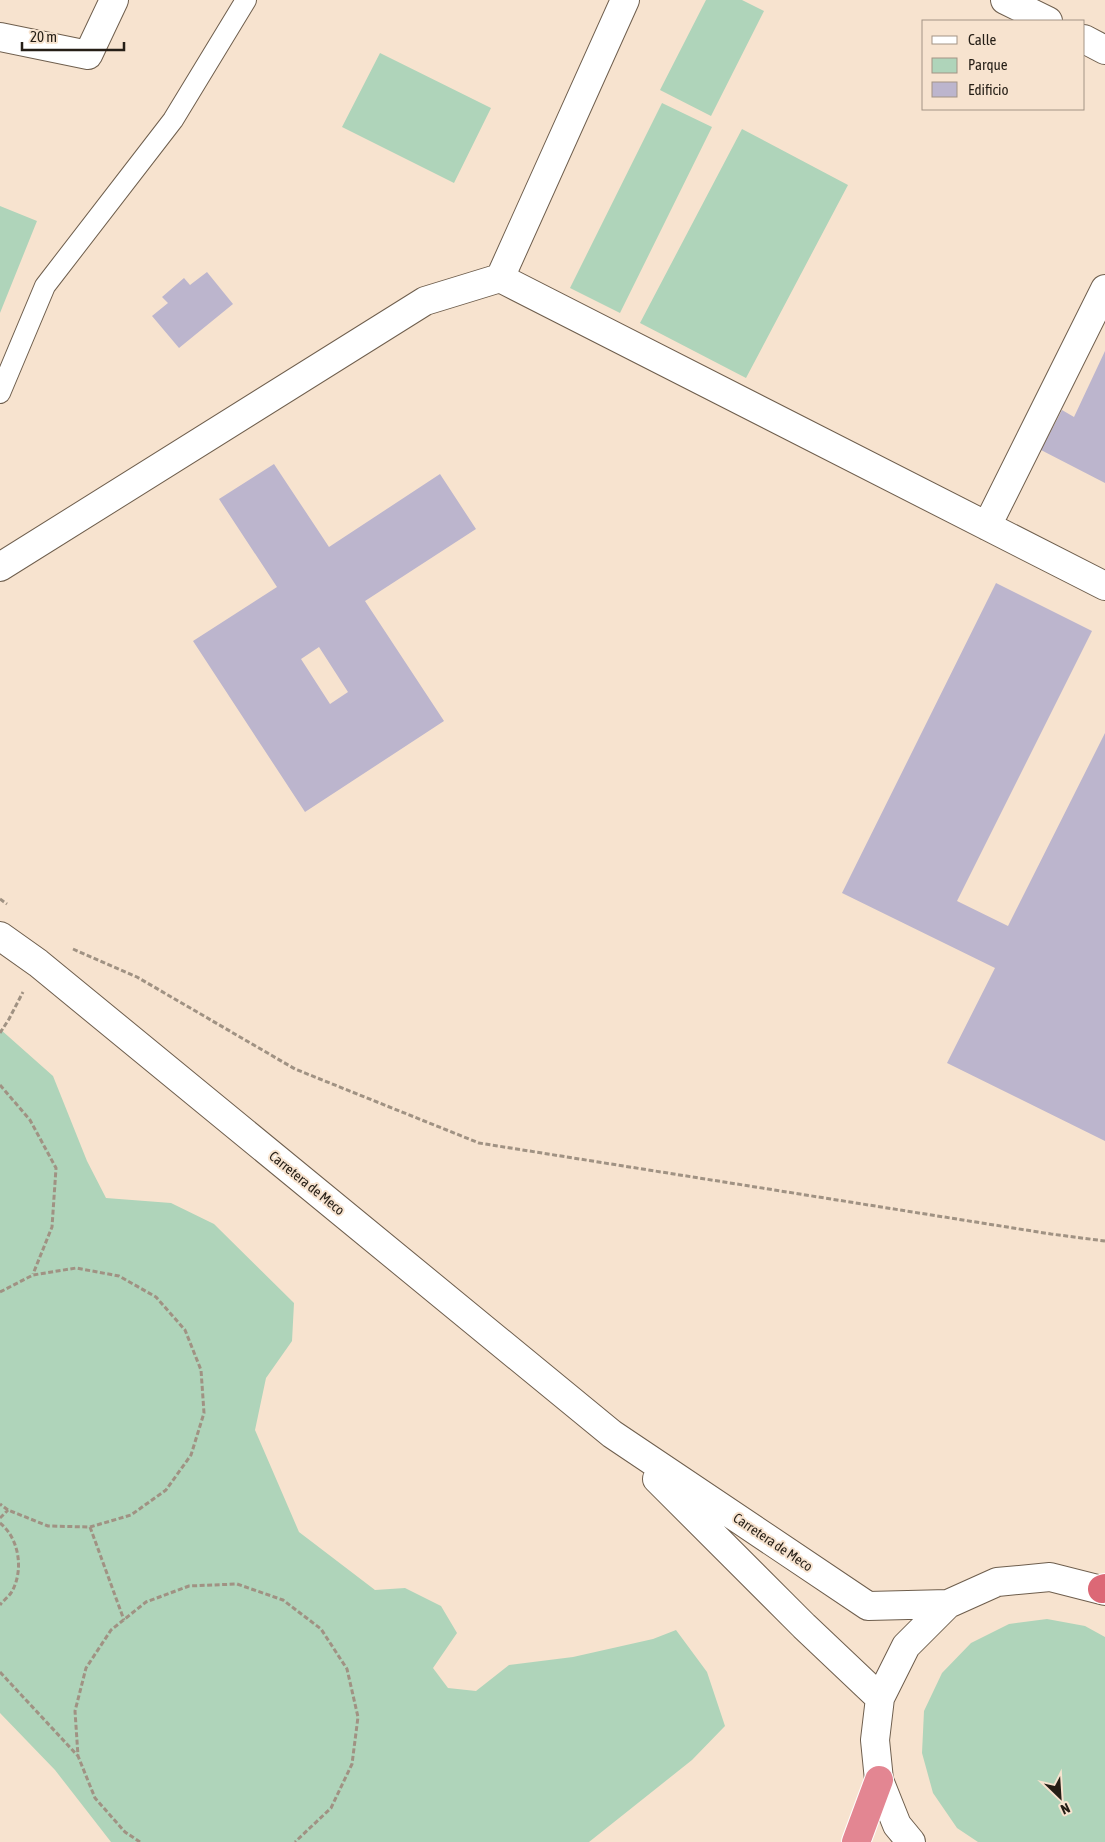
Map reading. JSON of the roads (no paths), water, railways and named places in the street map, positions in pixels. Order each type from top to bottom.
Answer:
[{"type":"highway","points":[[856,1842],[879,1780]]},
{"type":"street","points":[[0,37],[88,56],[114,0]]},
{"type":"street","points":[[500,278],[625,0]]},
{"type":"street","points":[[1004,0],[1046,20]]},
{"type":"street","points":[[1085,40],[1105,50]]},
{"type":"street","points":[[0,567],[425,300],[500,278],[1105,586]]},
{"type":"street","points":[[987,526],[1105,289]]},
{"type":"street","name":"Carretera de Meco","points":[[0,936],[38,963],[612,1434],[868,1606],[948,1604]]},
{"type":"street","name":"Carretera de Meco","points":[[612,1434],[797,1619],[880,1698]]},
{"type":"street","points":[[911,1842],[898,1825],[879,1780],[875,1740],[880,1698],[906,1646],[948,1604],[997,1582],[1050,1577],[1104,1589]]},
{"type":"lane","points":[[0,394],[45,286],[173,120],[246,0]]}]
